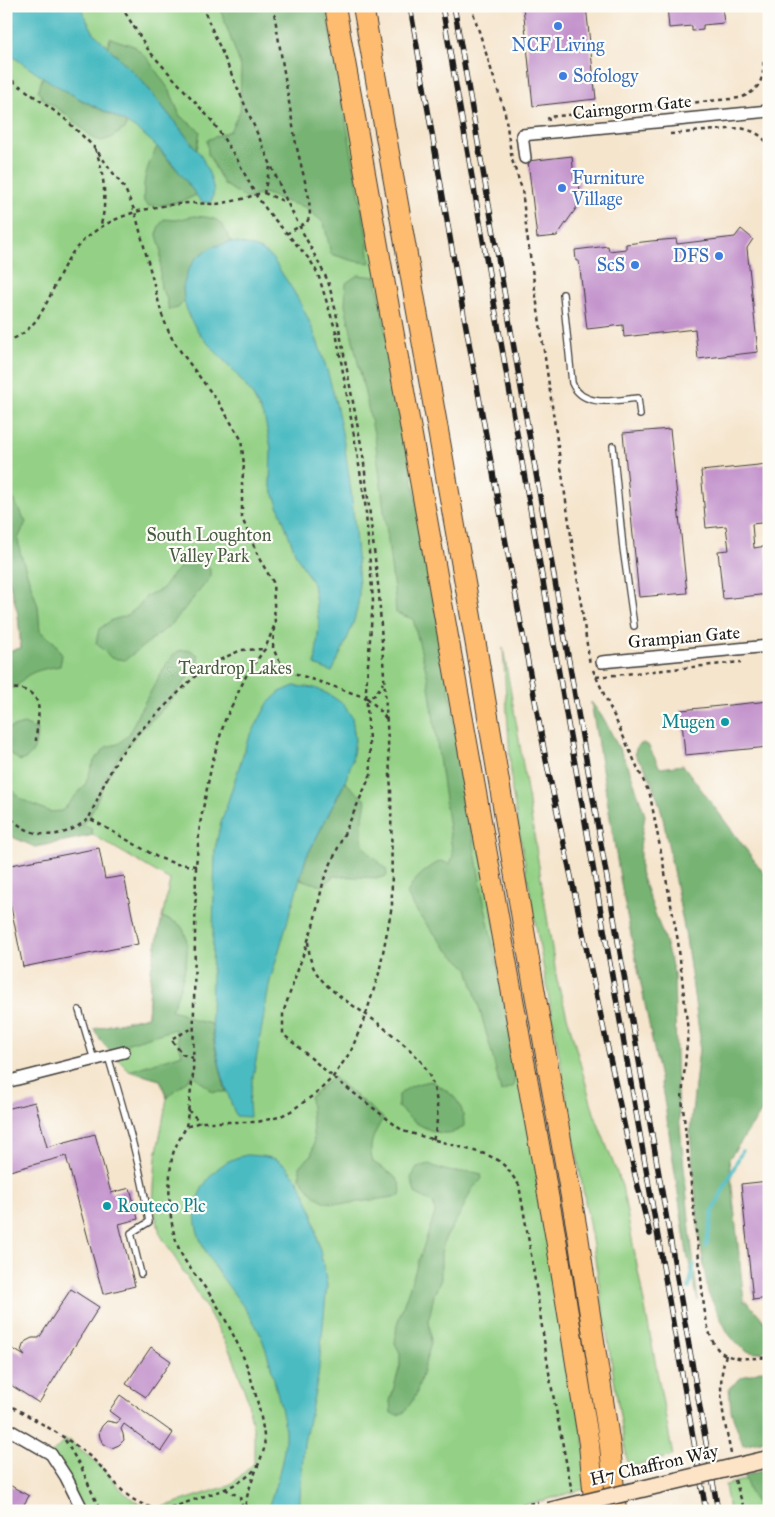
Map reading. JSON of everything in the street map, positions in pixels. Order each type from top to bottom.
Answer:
[{"type":"highway","points":[[334,6],[555,1230],[588,1444],[594,1511]]},
{"type":"highway","points":[[363,6],[478,651],[527,948],[578,1236],[610,1446],[616,1511]]},
{"type":"street","name":"Cairngorm Gate","points":[[525,158],[522,135],[769,111]]},
{"type":"street","name":"Grampian Gate","points":[[602,662],[769,646]]},
{"type":"street","points":[[6,1082],[124,1052]]},
{"type":"street","points":[[6,1428],[51,1454],[66,1477],[83,1511]]},
{"type":"street","name":"H7 Chaffron Way","points":[[543,1506],[768,1459]]},
{"type":"lane","points":[[563,294],[572,383],[575,390],[580,395],[596,401],[638,398],[640,415]]},
{"type":"lane","points":[[613,446],[622,548],[634,626]]},
{"type":"lane","points":[[79,1010],[94,1060]]},
{"type":"lane","points":[[108,1056],[131,1132],[145,1191],[150,1222],[131,1233],[141,1274]]},
{"type":"path","points":[[121,6],[150,52],[213,122],[238,161],[255,194],[310,260],[318,274],[336,332],[365,502],[373,601],[370,622],[367,698],[371,774],[324,879],[313,926],[283,1013],[284,1034],[383,1118],[403,1131],[485,1154],[498,1160],[510,1172],[518,1186],[530,1248],[550,1380],[572,1486],[572,1494]]},
{"type":"path","points":[[186,1127],[200,1122],[257,1122],[278,1117],[291,1111],[318,1092],[333,1077],[351,1051],[366,1014],[380,973],[392,906],[391,791],[379,593],[363,455],[336,312],[328,281],[270,165],[202,6]]},
{"type":"path","points":[[274,6],[296,144],[309,198],[310,216],[306,222],[288,233]]},
{"type":"path","points":[[471,6],[505,113],[512,160],[522,189],[589,663],[650,795],[678,941],[688,1032],[682,1098],[708,1332],[712,1344],[726,1355],[744,1360],[769,1357]]},
{"type":"path","points":[[550,132],[548,117],[740,98],[756,88],[763,75],[763,59],[769,58]]},
{"type":"path","points":[[6,76],[64,118],[94,147],[125,189],[135,212],[162,315],[170,335],[219,402],[241,439],[244,465],[242,518],[260,560],[273,582],[274,648],[278,659],[288,670],[367,698],[388,721]]},
{"type":"path","points":[[6,83],[14,83]]},
{"type":"path","points":[[662,134],[740,128],[761,136],[769,147]]},
{"type":"path","points":[[94,147],[100,160],[104,199],[104,218],[100,228]]},
{"type":"path","points":[[264,193],[270,165]]},
{"type":"path","points":[[6,341],[15,339],[30,328],[72,252],[100,228],[135,212],[189,203],[216,204],[241,200],[255,194],[264,193],[287,202]]},
{"type":"path","points":[[244,1511],[256,1467],[265,1447],[252,1380],[238,1346],[212,1298],[184,1259],[176,1240],[171,1219],[170,1188],[172,1157],[186,1127],[193,1075],[196,866],[200,824],[211,770],[225,720],[247,674],[265,649],[275,624]]},
{"type":"path","points":[[6,813],[16,824],[44,834],[53,836],[72,830],[89,818],[119,756],[137,734],[193,678],[211,664],[241,650],[265,649]]},
{"type":"path","points":[[596,677],[742,662]]},
{"type":"path","points":[[367,698],[375,695],[384,682]]},
{"type":"path","points":[[6,688],[17,687],[23,689],[35,698],[38,705],[36,741]]},
{"type":"path","points":[[89,818],[157,857],[176,864],[196,866]]},
{"type":"path","points":[[308,941],[311,962],[323,981],[346,1001],[366,1014],[422,1063],[431,1081],[436,1098],[438,1117],[433,1140]]},
{"type":"path","points":[[193,1058],[182,1054],[171,1039],[194,1028]]},
{"type":"path","points":[[188,1110],[200,1122]]},
{"type":"path","points":[[726,1355],[722,1366],[721,1393],[728,1437]]},
{"type":"path","points":[[6,1403],[64,1439],[98,1464],[121,1492],[152,1507],[167,1508],[224,1489],[248,1477],[256,1467]]},
{"type":"path","points":[[64,1439],[82,1469],[100,1511]]},
{"type":"path","points":[[736,1484],[747,1511]]},
{"type":"path","points":[[224,1489],[240,1497],[244,1511]]},
{"type":"path","points":[[490,1511],[543,1506]]},
{"type":"green space","name":"Teardrop Lakes","points":[[6,6],[335,6],[592,1487],[538,1502],[491,1511],[65,1511],[67,1508],[82,1509],[51,1454],[62,1443],[66,1442],[64,1439],[70,1440],[97,1463],[130,1498],[138,1503],[160,1508],[231,1485],[254,1463],[254,1433],[247,1398],[233,1357],[208,1311],[160,1234],[153,1203],[156,1157],[167,1098],[160,1080],[129,1071],[101,1041],[94,1029],[148,1016],[151,970],[170,880],[93,835],[35,847],[6,834],[6,652],[21,648],[18,614],[6,569]]},
{"type":"green space","points":[[219,6],[325,6],[367,237],[370,263],[354,261],[331,254],[324,223],[305,207],[264,193],[247,199],[224,184],[208,154],[207,140],[230,131],[240,111],[241,67]]},
{"type":"green space","points":[[110,38],[134,46],[147,58],[170,91],[180,116],[200,131],[197,150],[143,82],[108,48]]},
{"type":"green space","points":[[43,76],[79,99],[126,122],[126,128],[111,138],[101,141],[93,138],[63,112],[43,99],[38,91]]},
{"type":"green space","points":[[157,147],[186,180],[196,195],[180,202],[167,204],[149,206],[144,202],[146,173]]},
{"type":"green space","points":[[194,216],[218,221],[231,242],[212,247],[183,287],[184,301],[178,308],[169,310],[166,296],[161,289],[161,249],[157,235],[158,228],[164,219],[176,220]]},
{"type":"green space","points":[[358,275],[376,277],[444,654],[462,777],[516,1070],[513,1087],[501,1092],[468,968],[447,949],[419,915],[407,894],[409,889],[426,870],[441,861],[450,864],[453,857],[428,679],[413,619],[396,613],[375,438],[345,305],[346,283]]},
{"type":"green space","points":[[6,486],[26,522],[18,539],[20,552],[38,606],[40,631],[55,643],[62,655],[60,666],[30,674],[17,687],[6,689],[6,652],[21,648],[18,614],[6,569]]},
{"type":"green space","points":[[198,559],[210,568],[210,578],[172,624],[125,660],[111,658],[96,643],[99,629],[112,620],[126,616],[137,608],[146,596],[162,589],[173,574],[185,563]]},
{"type":"green space","points":[[503,648],[557,980],[594,1113],[622,1186],[673,1456],[628,1467],[593,1246],[512,791]]},
{"type":"green space","points":[[190,650],[198,655],[198,664],[166,706],[137,734],[119,756],[89,818],[82,824],[91,828],[93,835],[35,847],[6,834],[6,779],[9,786],[21,799],[50,812],[62,811],[85,785],[94,761],[106,747],[118,744],[129,734],[139,712],[170,658],[178,651]]},
{"type":"green space","points":[[591,702],[604,719],[629,768],[645,815],[640,846],[640,872],[664,938],[674,973],[677,1094],[698,1301],[687,1254],[664,1099],[622,890]]},
{"type":"green space","points":[[24,724],[37,730],[37,735],[32,753],[20,761],[10,753],[6,755],[6,729]]},
{"type":"green space","points":[[643,743],[648,745],[660,768],[683,765],[769,880],[769,1101],[729,1159],[744,1302],[747,1302],[761,1317],[767,1327],[769,1348],[762,1352],[746,1351],[736,1343],[728,1333],[708,1293],[699,1235],[690,1132],[700,1038],[686,938],[662,813],[649,777],[635,754],[637,747]]},
{"type":"green space","points":[[345,782],[366,801],[362,824],[364,846],[386,869],[387,876],[379,878],[334,876],[322,886],[300,879],[306,858]]},
{"type":"green space","points":[[162,917],[180,925],[185,933],[187,943],[187,955],[182,980],[171,1010],[182,1013],[194,1020],[212,1024],[214,1043],[226,1092],[213,1092],[193,1075],[167,1098],[160,1080],[129,1071],[182,1054],[175,1029],[122,1045],[124,1052],[113,1055],[94,1029],[148,1016],[151,970]]},
{"type":"green space","points":[[333,1077],[383,1118],[371,1144],[371,1156],[373,1162],[397,1179],[400,1184],[400,1196],[345,1204],[325,1202],[314,1195],[300,1178],[300,1165],[311,1156],[314,1144],[310,1097]]},
{"type":"green space","points":[[431,1081],[445,1089],[455,1098],[462,1110],[464,1126],[456,1131],[447,1133],[429,1130],[412,1120],[398,1107],[398,1096],[405,1090]]},
{"type":"green space","points":[[429,1164],[450,1171],[478,1173],[481,1174],[482,1179],[472,1189],[445,1239],[441,1253],[441,1279],[434,1295],[429,1319],[431,1343],[416,1395],[405,1412],[398,1415],[391,1413],[390,1401],[400,1366],[400,1353],[395,1343],[397,1324],[435,1213],[433,1203],[415,1193],[411,1178],[417,1168]]},
{"type":"green space","points":[[769,1368],[769,1434],[765,1440],[743,1445],[731,1411],[729,1388],[742,1377]]},
{"type":"green space","points":[[768,1469],[769,1511],[764,1511],[754,1499],[744,1476]]},
{"type":"green space","points":[[769,1473],[769,1511],[729,1511],[725,1485]]},
{"type":"water","points":[[6,6],[81,6],[94,33],[143,82],[201,155],[211,178],[214,191],[211,203],[201,202],[185,179],[158,147],[137,129],[51,82],[6,51]]},
{"type":"water","name":"Teardrop Lakes","points":[[231,242],[262,250],[275,263],[300,303],[315,334],[336,404],[349,476],[359,593],[353,624],[332,672],[315,665],[319,624],[313,584],[296,555],[270,484],[271,448],[265,420],[252,394],[233,370],[201,336],[190,319],[184,301],[183,287],[188,270],[196,258],[212,247]]},
{"type":"water","name":"Teardrop Lakes","points":[[294,686],[315,688],[343,704],[352,717],[355,740],[352,761],[345,782],[306,858],[270,981],[249,1102],[250,1117],[236,1116],[220,1067],[211,1016],[215,849],[220,826],[247,742],[268,703],[280,692]]},
{"type":"water","points":[[247,1155],[276,1159],[285,1165],[303,1189],[312,1211],[327,1285],[318,1377],[304,1443],[299,1511],[267,1511],[280,1471],[284,1451],[285,1427],[281,1407],[263,1342],[253,1321],[206,1252],[198,1234],[195,1216],[198,1197],[213,1173],[226,1163]]},
{"type":"building","points":[[523,6],[586,6],[596,99],[533,106]]},
{"type":"building","points":[[667,6],[722,6],[724,23],[703,25],[703,30],[692,31],[692,26],[669,28]]},
{"type":"building","points":[[572,156],[574,179],[579,179],[580,195],[576,196],[577,207],[557,236],[537,238],[528,161]]},
{"type":"building","points":[[741,229],[753,239],[747,248],[758,352],[698,359],[695,329],[624,337],[623,325],[587,329],[579,261],[576,261],[575,250],[608,246],[609,251],[626,249],[626,244],[651,241],[676,239],[677,244],[735,237]]},
{"type":"building","points":[[670,429],[687,593],[639,597],[623,433]]},
{"type":"building","points":[[768,464],[769,522],[752,524],[754,548],[766,546],[767,557],[769,557],[769,594],[723,599],[718,551],[729,550],[726,526],[706,528],[701,471]]},
{"type":"building","name":"Mugen","points":[[769,701],[769,747],[685,755],[681,710]]},
{"type":"building","points":[[766,776],[769,776],[769,794],[767,794]]},
{"type":"building","points":[[99,848],[105,879],[124,876],[138,944],[23,967],[6,882],[6,866]]},
{"type":"building","name":"Routeco Plc","points":[[35,1102],[47,1147],[95,1134],[111,1193],[130,1188],[138,1219],[119,1224],[135,1286],[103,1294],[66,1156],[6,1172],[6,1109]]},
{"type":"building","points":[[769,1181],[769,1298],[753,1300],[741,1184]]},
{"type":"building","points":[[71,1289],[99,1307],[39,1403],[6,1382],[6,1345],[25,1356],[21,1351],[23,1345],[32,1338],[39,1338]]},
{"type":"building","points":[[151,1347],[171,1361],[146,1397],[126,1384]]},
{"type":"building","points":[[120,1395],[173,1433],[161,1451],[124,1424],[121,1429],[124,1440],[119,1445],[112,1448],[104,1444],[99,1432],[107,1421],[117,1423],[120,1419],[109,1411]]},
{"type":"building","points":[[6,1483],[29,1496],[20,1511],[6,1511]]},
{"type":"waterway","points":[[706,1246],[713,1211],[742,1151]]},
{"type":"waterway","points":[[689,1288],[694,1265]]},
{"type":"railway","points":[[410,6],[457,278],[546,760],[635,1175],[650,1234]]},
{"type":"railway","points":[[442,6],[706,1511]]},
{"type":"railway","points":[[454,6],[718,1511]]},
{"type":"place","name":"NCF Living","points":[[558,26]]},
{"type":"place","name":"Sofology","points":[[563,76]]},
{"type":"place","name":"Furniture Village","points":[[562,188]]},
{"type":"place","name":"DFS","points":[[719,256]]},
{"type":"place","name":"ScS","points":[[635,265]]},
{"type":"place","name":"Mugen","points":[[725,722]]},
{"type":"place","name":"Routeco Plc","points":[[107,1206]]},
{"type":"park label","name":"South Loughton Valley Park","points":[[209,545]]}]
